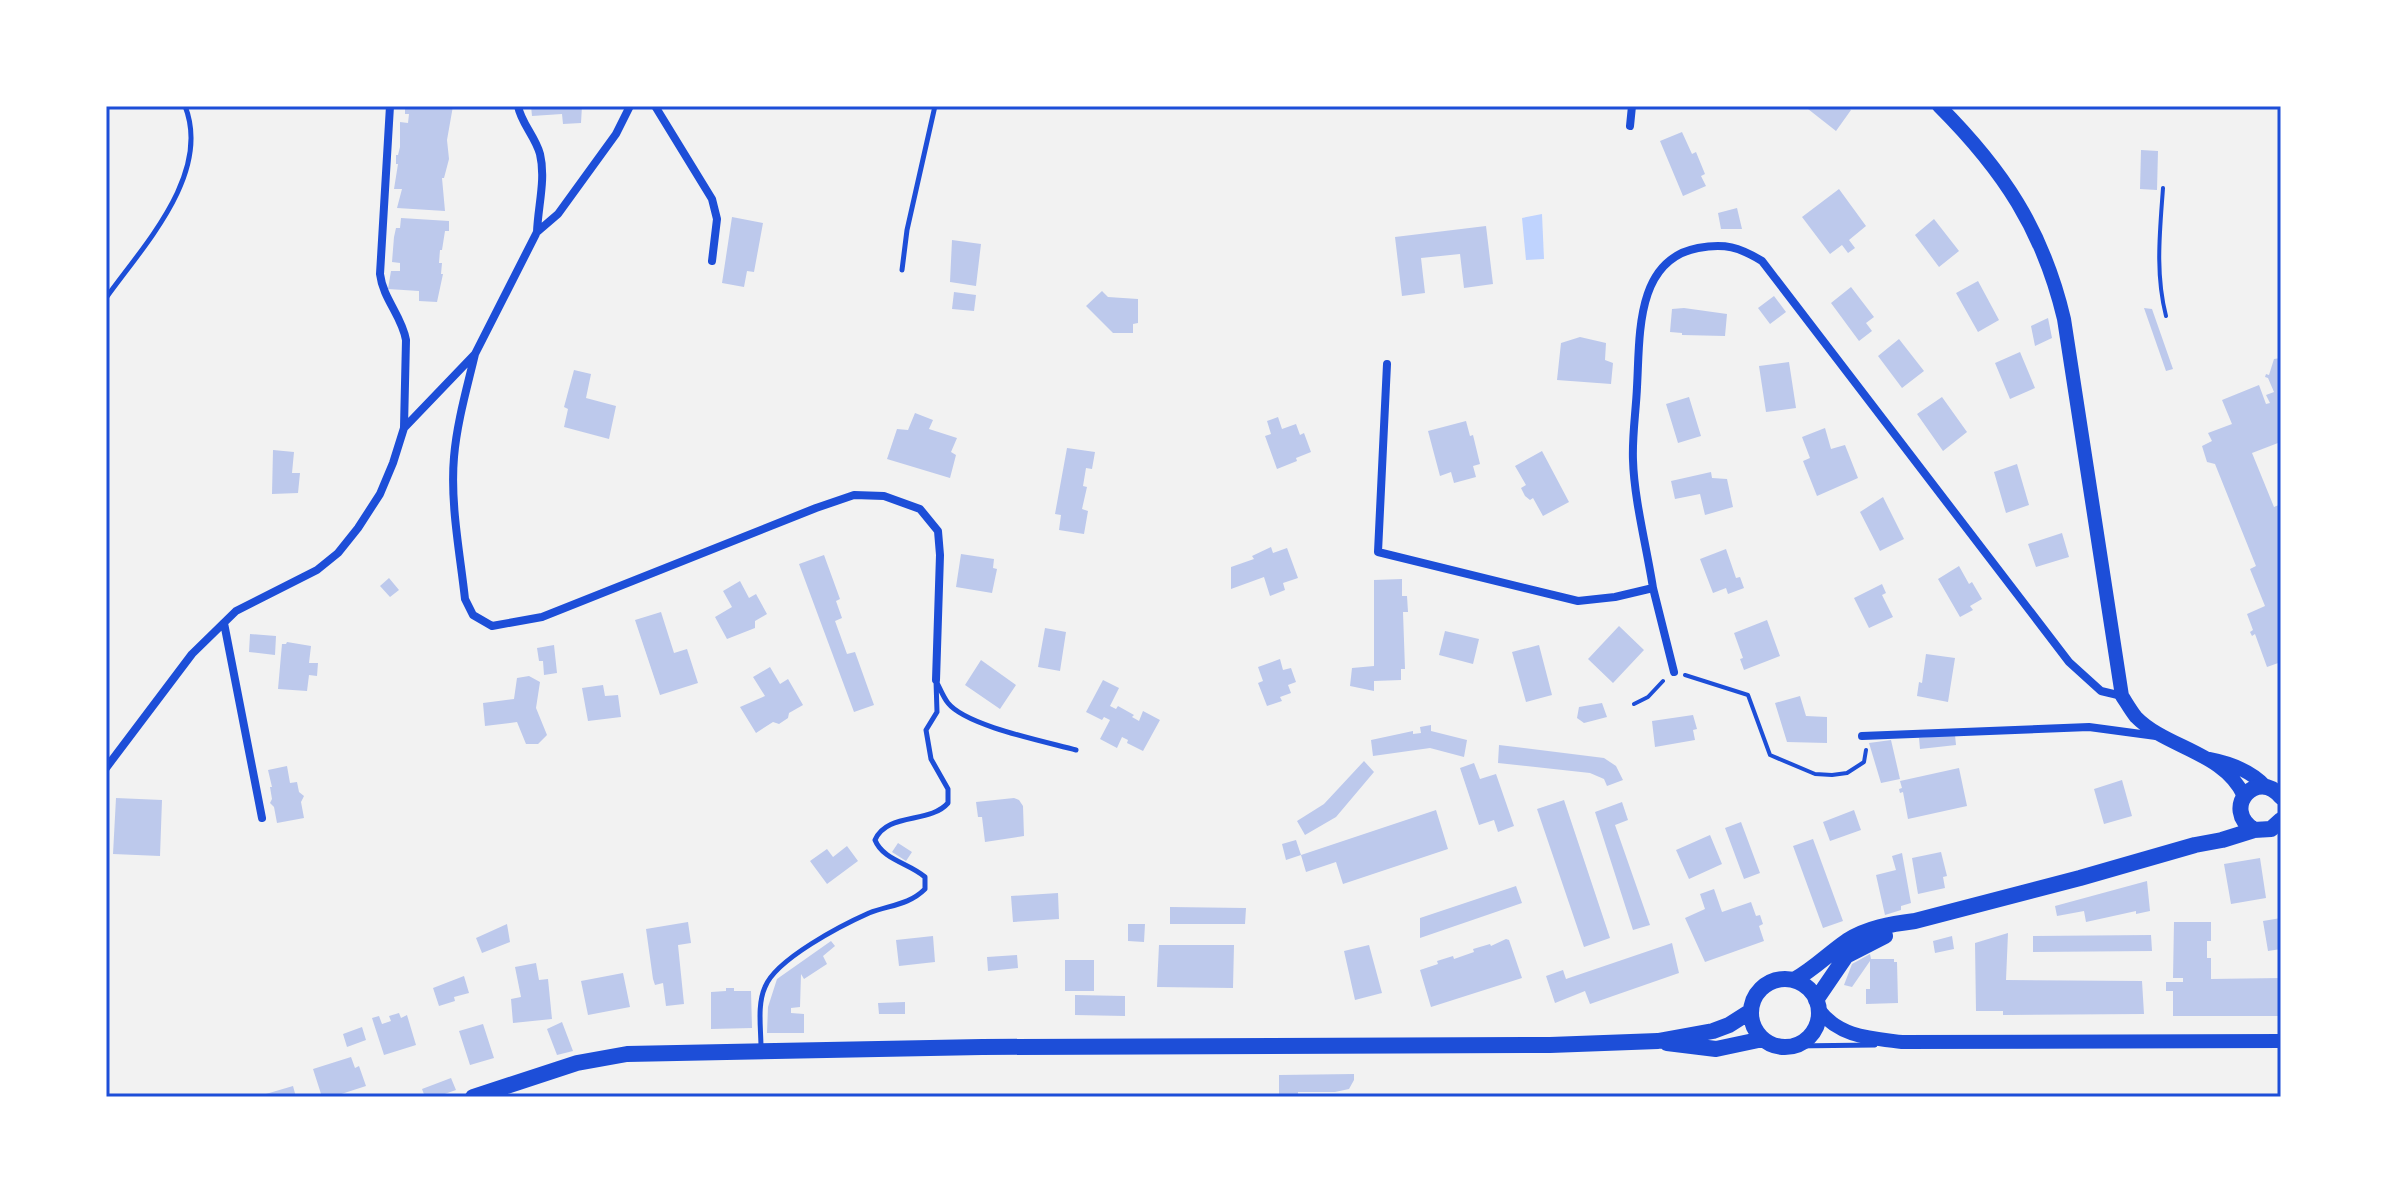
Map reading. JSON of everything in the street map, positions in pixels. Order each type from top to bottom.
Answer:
[{"type":"main road","points":[[2195,845],[2219,831],[2257,787],[2265,786],[2281,796]]},
{"type":"main road","points":[[2242,804],[2247,826],[2254,830],[2263,831],[2280,823]]},
{"type":"main road","points":[[1794,980],[1859,934],[1888,924],[1915,921],[2254,830]]},
{"type":"main road","points":[[1818,1005],[1846,956],[1915,921]]},
{"type":"main road","points":[[1782,979],[1794,980],[1811,991],[1818,1005],[1818,1022],[1812,1033],[1803,1042],[1792,1046],[1776,1046],[1763,1039],[1752,1021],[1754,998],[1770,982],[1782,979]]},
{"type":"main road","points":[[473,1097],[577,1063],[627,1054],[982,1047],[1550,1045],[1658,1041],[1713,1031],[1751,1011]]},
{"type":"main road","points":[[1658,1041],[1716,1049],[1763,1039]]},
{"type":"street","points":[[106,768],[192,654],[236,611],[317,570],[338,553],[380,494],[404,428],[406,340],[404,328],[382,290],[380,274],[390,106]]},
{"type":"street","points":[[518,106],[539,151],[543,172],[537,232],[475,354],[454,461],[465,599],[473,615],[492,626],[542,617],[816,508],[854,495],[884,496],[920,509],[938,531],[936,680]]},
{"type":"street","points":[[537,232],[558,214],[616,134],[630,106]]},
{"type":"street","points":[[655,106],[712,199],[717,219],[712,261]]},
{"type":"street","points":[[1630,126],[1632,106]]},
{"type":"street","points":[[1939,106],[2009,187],[2040,241],[2058,291],[2067,332],[2122,696],[2137,718],[2209,759],[2234,781],[2242,804]]},
{"type":"street","points":[[1674,672],[1653,588],[1633,461],[1640,328],[1647,292],[1662,267],[1683,251],[1715,245],[1740,248],[1762,261],[2069,662],[2101,691],[2122,696]]},
{"type":"street","points":[[404,428],[475,354]]},
{"type":"street","points":[[1387,364],[1378,552],[1578,601],[1653,588]]},
{"type":"street","points":[[224,623],[262,818]]},
{"type":"street","points":[[1862,736],[2089,727],[2167,737]]},
{"type":"street","points":[[2209,759],[2229,762],[2265,786]]},
{"type":"street","points":[[1818,1005],[1827,1020],[1855,1035],[1902,1042],[2281,1041]]},
{"type":"lane","points":[[106,298],[167,212],[190,164],[190,117],[185,106]]},
{"type":"lane","points":[[902,270],[907,230],[935,106]]},
{"type":"lane","points":[[936,680],[949,704],[963,715],[1076,750]]},
{"type":"lane","points":[[761,1051],[761,1002],[765,984],[779,966],[838,929],[870,913],[914,900],[925,889],[925,877],[887,855],[875,840],[886,827],[936,813],[948,803],[948,789],[931,759],[926,730],[937,712],[936,680]]},
{"type":"lane","points":[[1792,1046],[1856,1047],[1902,1042]]},
{"type":"path","points":[[2163,188],[2158,247],[2159,290],[2166,316]]},
{"type":"path","points":[[1634,704],[1648,697],[1674,672],[1748,695],[1770,755],[1815,774],[1847,773],[1864,762]]},
{"type":"water","points":[[1542,214],[1544,259],[1526,260],[1522,218]]},
{"type":"building","points":[[405,106],[453,106],[447,140],[449,159],[442,178],[445,211],[397,208],[402,189],[394,189],[398,164],[396,155],[400,147],[400,122],[408,123],[409,114],[405,114]]},
{"type":"building","points":[[531,106],[582,106],[581,123],[563,124],[562,114],[532,116]]},
{"type":"building","points":[[1811,106],[1845,106],[1851,110],[1836,131],[1808,109]]},
{"type":"building","points":[[1682,132],[1692,154],[1696,152],[1705,174],[1701,176],[1706,186],[1683,196],[1660,141]]},
{"type":"building","points":[[2141,150],[2158,151],[2157,190],[2140,189]]},
{"type":"building","points":[[1839,189],[1866,226],[1849,240],[1855,248],[1848,253],[1842,245],[1830,254],[1802,217]]},
{"type":"building","points":[[1737,208],[1742,229],[1721,229],[1718,213]]},
{"type":"building","points":[[732,217],[763,223],[754,272],[747,271],[744,287],[722,283]]},
{"type":"building","points":[[401,218],[449,221],[449,231],[445,231],[440,250],[439,263],[442,263],[443,274],[437,302],[419,301],[419,291],[388,289],[391,271],[400,271],[400,263],[392,262],[394,237],[396,228],[400,228]]},
{"type":"building","points":[[1934,219],[1959,251],[1939,267],[1915,235]]},
{"type":"building","points":[[1486,226],[1493,284],[1464,288],[1460,254],[1421,258],[1425,293],[1402,296],[1395,237]]},
{"type":"building","points":[[952,240],[981,244],[976,286],[950,282]]},
{"type":"building","points":[[1978,281],[1999,320],[1978,332],[1956,293]]},
{"type":"building","points":[[1851,287],[1874,317],[1866,323],[1872,331],[1859,341],[1831,303]]},
{"type":"building","points":[[1102,291],[1108,297],[1138,299],[1138,323],[1133,324],[1133,333],[1113,333],[1086,306]]},
{"type":"building","points":[[954,292],[976,295],[974,311],[952,309]]},
{"type":"building","points":[[1774,296],[1786,312],[1770,324],[1758,308]]},
{"type":"building","points":[[2144,308],[2152,309],[2173,369],[2166,371]]},
{"type":"building","points":[[1672,309],[1727,314],[1725,336],[1670,332]]},
{"type":"building","points":[[2048,318],[2052,338],[2035,346],[2031,326]]},
{"type":"building","points":[[1580,337],[1606,343],[1605,360],[1613,363],[1611,384],[1557,380],[1561,343]]},
{"type":"building","points":[[1899,339],[1924,371],[1902,388],[1878,356]]},
{"type":"building","points":[[2020,352],[2035,388],[2010,399],[1995,363]]},
{"type":"building","points":[[2281,358],[2281,449],[2278,443],[2252,453],[2274,507],[2281,504],[2281,662],[2267,667],[2255,634],[2252,636],[2250,632],[2253,630],[2247,614],[2265,606],[2250,569],[2256,566],[2215,464],[2207,462],[2202,446],[2212,441],[2208,433],[2232,424],[2222,400],[2259,385],[2266,404],[2270,403],[2266,395],[2274,392],[2265,377],[2269,375],[2274,359]]},
{"type":"building","points":[[1789,362],[1796,408],[1766,412],[1759,366]]},
{"type":"building","points":[[574,370],[591,374],[586,398],[616,406],[609,439],[564,427],[568,409],[564,407]]},
{"type":"building","points":[[1689,397],[1701,436],[1678,443],[1666,404]]},
{"type":"building","points":[[1942,397],[1967,432],[1943,451],[1917,414]]},
{"type":"building","points":[[915,413],[933,420],[929,429],[957,438],[951,452],[956,455],[950,478],[887,459],[897,429],[908,430]]},
{"type":"building","points":[[1278,417],[1282,429],[1296,424],[1300,435],[1304,433],[1311,452],[1277,469],[1265,436],[1271,434],[1267,421]]},
{"type":"building","points":[[1466,421],[1480,464],[1473,466],[1476,477],[1454,483],[1451,472],[1440,476],[1428,431]]},
{"type":"building","points":[[1825,428],[1831,449],[1845,445],[1858,478],[1817,496],[1803,461],[1810,458],[1802,437]]},
{"type":"building","points":[[1067,448],[1095,452],[1092,469],[1086,468],[1083,486],[1087,487],[1082,509],[1088,511],[1084,534],[1059,530],[1061,515],[1055,514]]},
{"type":"building","points":[[273,450],[294,452],[292,473],[300,473],[298,493],[272,494]]},
{"type":"building","points":[[1542,451],[1569,502],[1543,516],[1533,498],[1530,500],[1525,496],[1521,488],[1526,485],[1515,466]]},
{"type":"building","points":[[2017,464],[2029,505],[2006,513],[1994,472]]},
{"type":"building","points":[[1711,472],[1712,478],[1727,479],[1733,507],[1705,515],[1700,494],[1675,499],[1671,481]]},
{"type":"building","points":[[1883,497],[1904,539],[1880,551],[1860,512]]},
{"type":"building","points":[[2062,533],[2069,557],[2036,567],[2028,544]]},
{"type":"building","points":[[1271,547],[1273,553],[1287,548],[1298,578],[1283,583],[1285,590],[1270,596],[1264,577],[1231,589],[1231,567],[1254,559],[1252,556]]},
{"type":"building","points":[[1726,549],[1736,578],[1740,577],[1744,588],[1728,594],[1726,588],[1713,593],[1700,559]]},
{"type":"building","points":[[961,554],[994,559],[993,568],[997,569],[992,593],[956,587]]},
{"type":"building","points":[[824,555],[840,599],[836,601],[842,618],[835,621],[847,654],[855,652],[874,705],[854,712],[799,564]]},
{"type":"building","points":[[1959,566],[1982,599],[1970,606],[1973,610],[1960,617],[1938,579]]},
{"type":"building","points":[[389,578],[399,590],[390,597],[380,586]]},
{"type":"building","points":[[1402,579],[1402,596],[1407,596],[1408,612],[1403,612],[1405,669],[1401,669],[1401,680],[1374,681],[1374,691],[1350,686],[1352,668],[1374,666],[1374,580]]},
{"type":"building","points":[[740,581],[749,598],[756,594],[767,614],[755,621],[755,628],[727,639],[715,617],[732,607],[723,591]]},
{"type":"building","points":[[1882,584],[1886,593],[1882,595],[1893,617],[1869,628],[1854,598]]},
{"type":"building","points":[[661,612],[674,653],[687,649],[698,683],[660,695],[635,620]]},
{"type":"building","points":[[1767,620],[1780,656],[1744,670],[1734,633]]},
{"type":"building","points":[[1619,626],[1644,650],[1613,683],[1588,659]]},
{"type":"building","points":[[1045,628],[1066,632],[1060,671],[1038,667]]},
{"type":"building","points":[[1445,631],[1479,639],[1473,664],[1439,655]]},
{"type":"building","points":[[250,634],[276,636],[275,655],[249,652]]},
{"type":"building","points":[[282,644],[311,646],[309,663],[318,663],[317,676],[309,675],[307,691],[278,689]]},
{"type":"building","points":[[554,645],[557,673],[544,675],[543,661],[539,661],[537,648]]},
{"type":"building","points":[[1539,645],[1552,695],[1526,702],[1512,652]]},
{"type":"building","points":[[1926,654],[1955,658],[1948,702],[1917,696]]},
{"type":"building","points":[[1280,659],[1283,670],[1291,668],[1296,682],[1288,685],[1291,693],[1280,697],[1282,701],[1267,706],[1258,683],[1263,681],[1258,667]]},
{"type":"building","points":[[981,660],[1016,685],[1000,709],[965,685]]},
{"type":"building","points":[[770,667],[780,684],[788,679],[803,705],[789,713],[788,718],[779,724],[773,722],[756,733],[740,707],[765,696],[753,677]]},
{"type":"building","points":[[529,676],[540,682],[536,708],[547,735],[538,744],[526,744],[517,722],[485,726],[483,703],[514,699],[517,678]]},
{"type":"building","points":[[1103,680],[1119,688],[1110,706],[1116,709],[1118,706],[1139,721],[1143,711],[1160,720],[1143,751],[1122,737],[1117,748],[1100,739],[1110,720],[1104,717],[1102,720],[1086,712]]},
{"type":"building","points":[[603,685],[605,696],[618,695],[621,717],[588,721],[582,688]]},
{"type":"building","points":[[1800,696],[1806,716],[1827,717],[1827,743],[1787,742],[1775,703]]},
{"type":"building","points":[[1602,703],[1607,717],[1584,723],[1577,718],[1579,707]]},
{"type":"building","points":[[1693,715],[1697,729],[1693,730],[1695,740],[1655,747],[1652,721]]},
{"type":"building","points":[[1431,725],[1431,731],[1467,740],[1464,757],[1430,748],[1373,756],[1371,740],[1413,731],[1413,734],[1421,733],[1420,727]]},
{"type":"building","points":[[1955,735],[1956,745],[1920,749],[1919,738]]},
{"type":"building","points":[[1891,740],[1900,779],[1881,783],[1869,743]]},
{"type":"building","points":[[1499,745],[1604,758],[1616,766],[1623,780],[1607,786],[1604,779],[1590,773],[1498,763]]},
{"type":"building","points":[[1364,761],[1374,772],[1336,817],[1305,835],[1297,821],[1324,804]]},
{"type":"building","points":[[1474,763],[1480,779],[1496,774],[1514,826],[1498,832],[1494,820],[1479,825],[1460,768]]},
{"type":"building","points":[[287,766],[290,783],[297,782],[299,792],[304,796],[301,802],[304,818],[277,823],[274,807],[270,803],[272,787],[268,770]]},
{"type":"building","points":[[1959,768],[1967,806],[1908,819],[1903,792],[1900,793],[1899,789],[1902,788],[1900,781]]},
{"type":"building","points":[[2122,780],[2132,816],[2104,824],[2094,789]]},
{"type":"building","points":[[116,798],[162,800],[160,856],[113,854]]},
{"type":"building","points":[[1014,798],[1023,806],[1024,836],[985,842],[982,817],[978,817],[976,802]]},
{"type":"building","points":[[1564,800],[1610,938],[1584,947],[1537,809]]},
{"type":"building","points":[[1622,802],[1628,820],[1615,825],[1650,925],[1633,930],[1595,812]]},
{"type":"building","points":[[1436,810],[1448,849],[1343,884],[1336,862],[1306,872],[1301,855]]},
{"type":"building","points":[[1854,810],[1861,830],[1830,841],[1823,822]]},
{"type":"building","points":[[1741,822],[1760,873],[1744,879],[1725,828]]},
{"type":"building","points":[[1710,835],[1722,864],[1689,879],[1676,850]]},
{"type":"building","points":[[1813,839],[1843,921],[1823,928],[1793,846]]},
{"type":"building","points":[[1296,840],[1301,855],[1286,860],[1282,844]]},
{"type":"building","points":[[898,843],[912,852],[906,861],[892,852]]},
{"type":"building","points":[[847,846],[858,861],[827,884],[810,861],[827,849],[833,857]]},
{"type":"building","points":[[1941,852],[1947,876],[1943,877],[1945,888],[1918,894],[1912,858]]},
{"type":"building","points":[[1902,853],[1911,903],[1885,915],[1876,875],[1896,870],[1892,856]]},
{"type":"building","points":[[2260,858],[2266,898],[2231,904],[2224,864]]},
{"type":"building","points":[[2147,881],[2150,911],[2086,922],[2084,911],[2057,916],[2055,906]]},
{"type":"building","points":[[1516,886],[1522,903],[1420,938],[1420,918]]},
{"type":"building","points":[[1714,889],[1722,912],[1751,902],[1763,924],[1759,926],[1764,941],[1705,962],[1685,918],[1705,909],[1700,894]]},
{"type":"building","points":[[1058,893],[1059,919],[1013,922],[1011,896]]},
{"type":"building","points":[[1170,907],[1246,908],[1245,924],[1170,924]]},
{"type":"building","points":[[2281,918],[2281,949],[2268,951],[2263,921]]},
{"type":"building","points":[[688,922],[691,943],[678,945],[684,1004],[666,1006],[663,983],[655,985],[653,979],[646,929]]},
{"type":"building","points":[[2174,922],[2211,922],[2207,958],[2211,958],[2211,979],[2281,978],[2281,1016],[2173,1016],[2173,991],[2166,991],[2166,982],[2183,982],[2183,978],[2173,978]]},
{"type":"building","points":[[507,924],[510,942],[482,953],[476,938]]},
{"type":"building","points":[[1128,924],[1145,924],[1144,942],[1128,941]]},
{"type":"building","points":[[2008,933],[2006,980],[2142,981],[2144,1014],[2003,1015],[2003,1011],[1976,1011],[1975,943]]},
{"type":"building","points":[[2151,935],[2152,951],[2033,952],[2033,936]]},
{"type":"building","points":[[933,936],[935,962],[899,966],[896,940]]},
{"type":"building","points":[[1952,936],[1954,949],[1935,953],[1933,941]]},
{"type":"building","points":[[1506,939],[1522,978],[1431,1007],[1420,970],[1438,964],[1437,961],[1453,956],[1454,959],[1474,952],[1473,949]]},
{"type":"building","points":[[831,941],[835,946],[823,956],[827,964],[804,979],[801,974],[800,1007],[791,1008],[791,1013],[804,1014],[804,1033],[767,1033],[768,1007],[777,979]]},
{"type":"building","points":[[1672,943],[1679,973],[1590,1004],[1585,991],[1555,1003],[1546,976],[1563,970],[1566,979]]},
{"type":"building","points":[[1159,945],[1234,945],[1233,988],[1157,987]]},
{"type":"building","points":[[1369,945],[1382,993],[1355,1000],[1344,951]]},
{"type":"building","points":[[1870,954],[1871,959],[1894,959],[1897,962],[1898,1003],[1866,1004],[1866,989],[1870,989],[1870,961],[1852,987],[1844,985],[1852,964]]},
{"type":"building","points":[[1017,955],[1018,968],[988,971],[987,957]]},
{"type":"building","points":[[1065,960],[1094,960],[1094,991],[1065,991]]},
{"type":"building","points":[[536,963],[539,980],[548,979],[552,1019],[513,1023],[511,999],[521,997],[515,967]]},
{"type":"building","points":[[623,973],[630,1007],[588,1015],[581,981]]},
{"type":"building","points":[[464,976],[469,993],[439,1006],[433,988]]},
{"type":"building","points":[[726,988],[751,991],[752,1028],[711,1029],[711,992],[726,991]]},
{"type":"building","points":[[1075,995],[1125,996],[1125,1016],[1075,1015]]},
{"type":"building","points":[[905,1002],[905,1014],[879,1014],[878,1003]]},
{"type":"building","points":[[399,1013],[401,1018],[407,1015],[416,1045],[384,1055],[372,1018],[379,1016],[382,1024],[391,1021],[389,1016]]},
{"type":"building","points":[[562,1022],[573,1051],[557,1055],[547,1029]]},
{"type":"building","points":[[483,1024],[494,1058],[470,1065],[459,1031]]},
{"type":"building","points":[[362,1027],[366,1040],[347,1047],[343,1034]]},
{"type":"building","points":[[351,1057],[355,1068],[359,1066],[366,1086],[332,1097],[322,1097],[313,1069]]},
{"type":"building","points":[[1354,1074],[1349,1089],[1298,1092],[1298,1097],[1279,1097],[1279,1075]]},
{"type":"building","points":[[451,1078],[456,1090],[436,1097],[425,1097],[422,1089]]},
{"type":"building","points":[[293,1086],[296,1097],[259,1097],[259,1096]]}]
